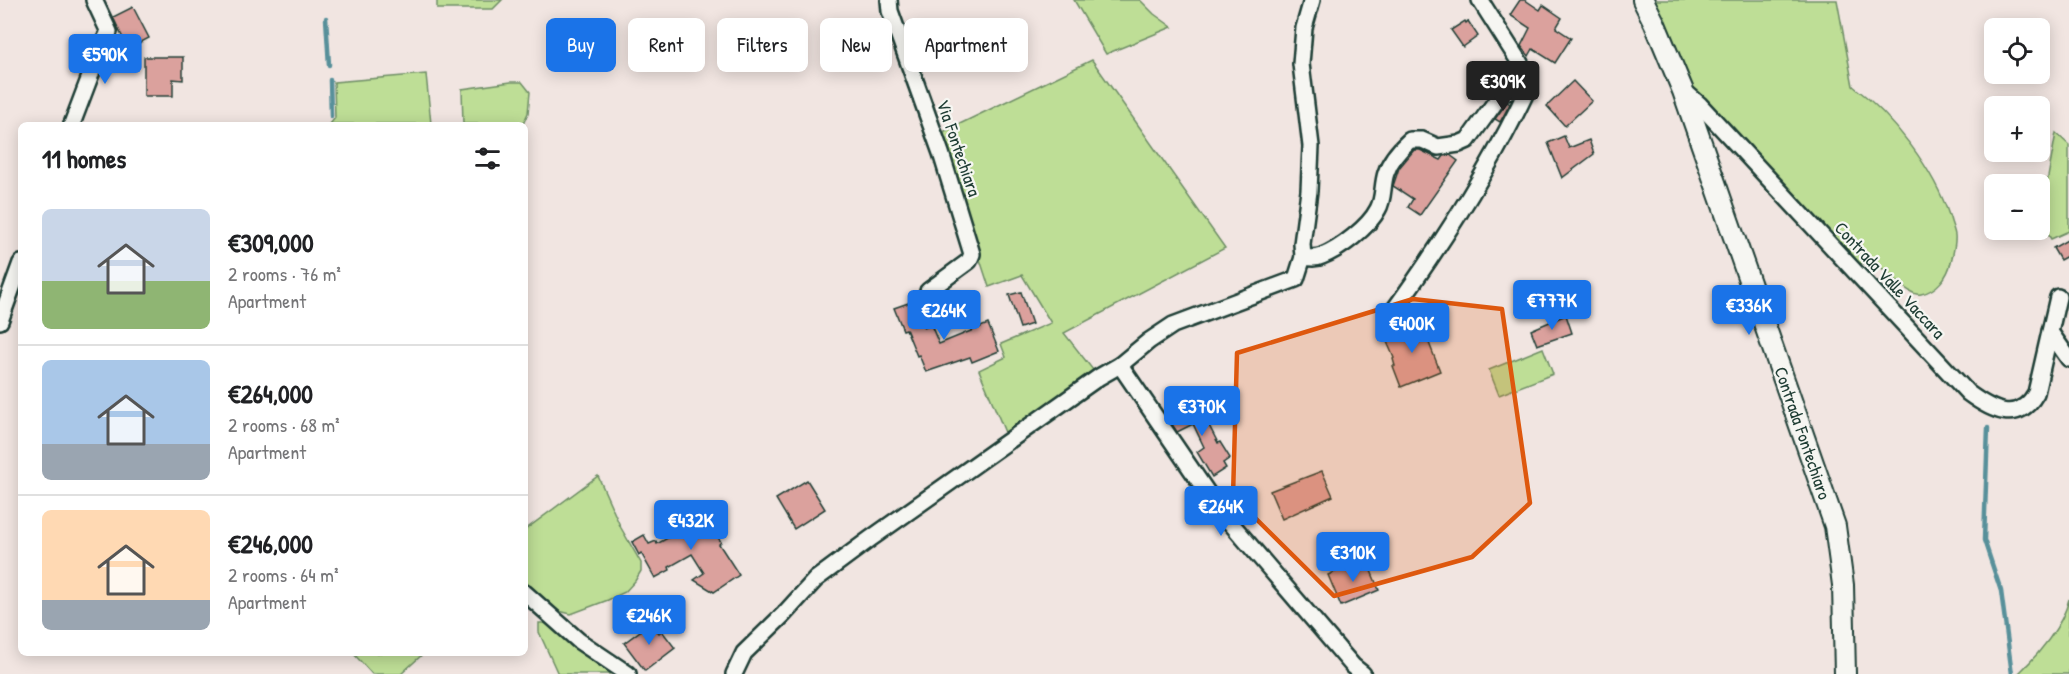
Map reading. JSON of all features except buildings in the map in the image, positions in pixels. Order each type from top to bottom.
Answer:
[{"type":"main road","name":"Contrada Fontechiaro","points":[[1643,0],[1683,91],[1835,526],[1843,585],[1845,674]]},
{"type":"street","points":[[73,122],[109,32],[94,0]]},
{"type":"street","name":"Via Fontechiara","points":[[889,0],[890,11],[941,153],[972,254],[969,261],[928,291]]},
{"type":"street","points":[[734,674],[744,653],[816,579],[1041,417],[1120,365],[1149,341],[1173,325],[1296,279],[1303,257],[1302,244],[1309,191],[1311,146],[1300,64],[1304,28],[1312,0]]},
{"type":"street","points":[[1389,317],[1435,253],[1508,130],[1528,83],[1520,63],[1480,0]]},
{"type":"street","points":[[1303,257],[1322,256],[1345,243],[1367,224],[1379,208],[1386,172],[1399,150],[1410,140],[1422,140],[1438,147],[1459,144],[1468,140],[1502,93],[1528,83]]},
{"type":"street","name":"Contrada Valle Vaccara","points":[[1683,91],[1700,105],[1968,393],[1991,410],[2006,412],[2022,408],[2031,402],[2036,393],[2058,297]]},
{"type":"street","points":[[0,321],[18,271]]},
{"type":"street","points":[[2050,332],[2069,359]]},
{"type":"street","points":[[1120,365],[1217,507],[1353,666],[1363,674]]},
{"type":"street","points":[[528,596],[579,640],[628,674]]},
{"type":"highlighted area","points":[[1413,299],[1502,309],[1530,503],[1472,557],[1334,596],[1233,496],[1237,353]]},
{"type":"green space","points":[[437,0],[502,0],[493,9],[437,9]]},
{"type":"green space","points":[[1074,0],[1140,0],[1172,27],[1106,54]]},
{"type":"green space","points":[[1652,0],[1837,0],[1853,86],[1883,112],[1897,128],[1923,163],[1943,199],[1955,235],[1955,245],[1950,267],[1941,282],[1932,290],[1916,294],[1882,268],[1872,264],[1858,263],[1696,99]]},
{"type":"green space","points":[[1092,60],[1225,248],[1064,333],[1097,375],[1007,437],[979,370],[1006,357],[1001,344],[1051,323],[1022,275],[989,287],[939,134]]},
{"type":"green space","points":[[426,74],[431,122],[332,122],[335,118],[334,82]]},
{"type":"green space","points":[[522,82],[530,92],[528,113],[524,122],[463,122],[462,89]]},
{"type":"green space","points":[[2056,133],[2069,145],[2069,231],[2051,239],[2050,174]]},
{"type":"green space","points":[[1543,348],[1553,374],[1499,395],[1489,370]]},
{"type":"green space","points":[[598,476],[621,528],[641,563],[641,571],[625,592],[608,600],[571,614],[547,608],[528,586],[528,528]]},
{"type":"green space","points":[[2069,599],[2069,674],[2018,674],[2056,630]]},
{"type":"green space","points":[[539,623],[551,623],[616,674],[558,674],[539,632]]},
{"type":"green space","points":[[356,656],[421,656],[401,674],[372,674]]},
{"type":"waterway","points":[[326,18],[329,65]]},
{"type":"waterway","points":[[330,80],[331,116]]},
{"type":"waterway","points":[[1988,428],[1984,540],[2001,591],[2012,674]]}]
